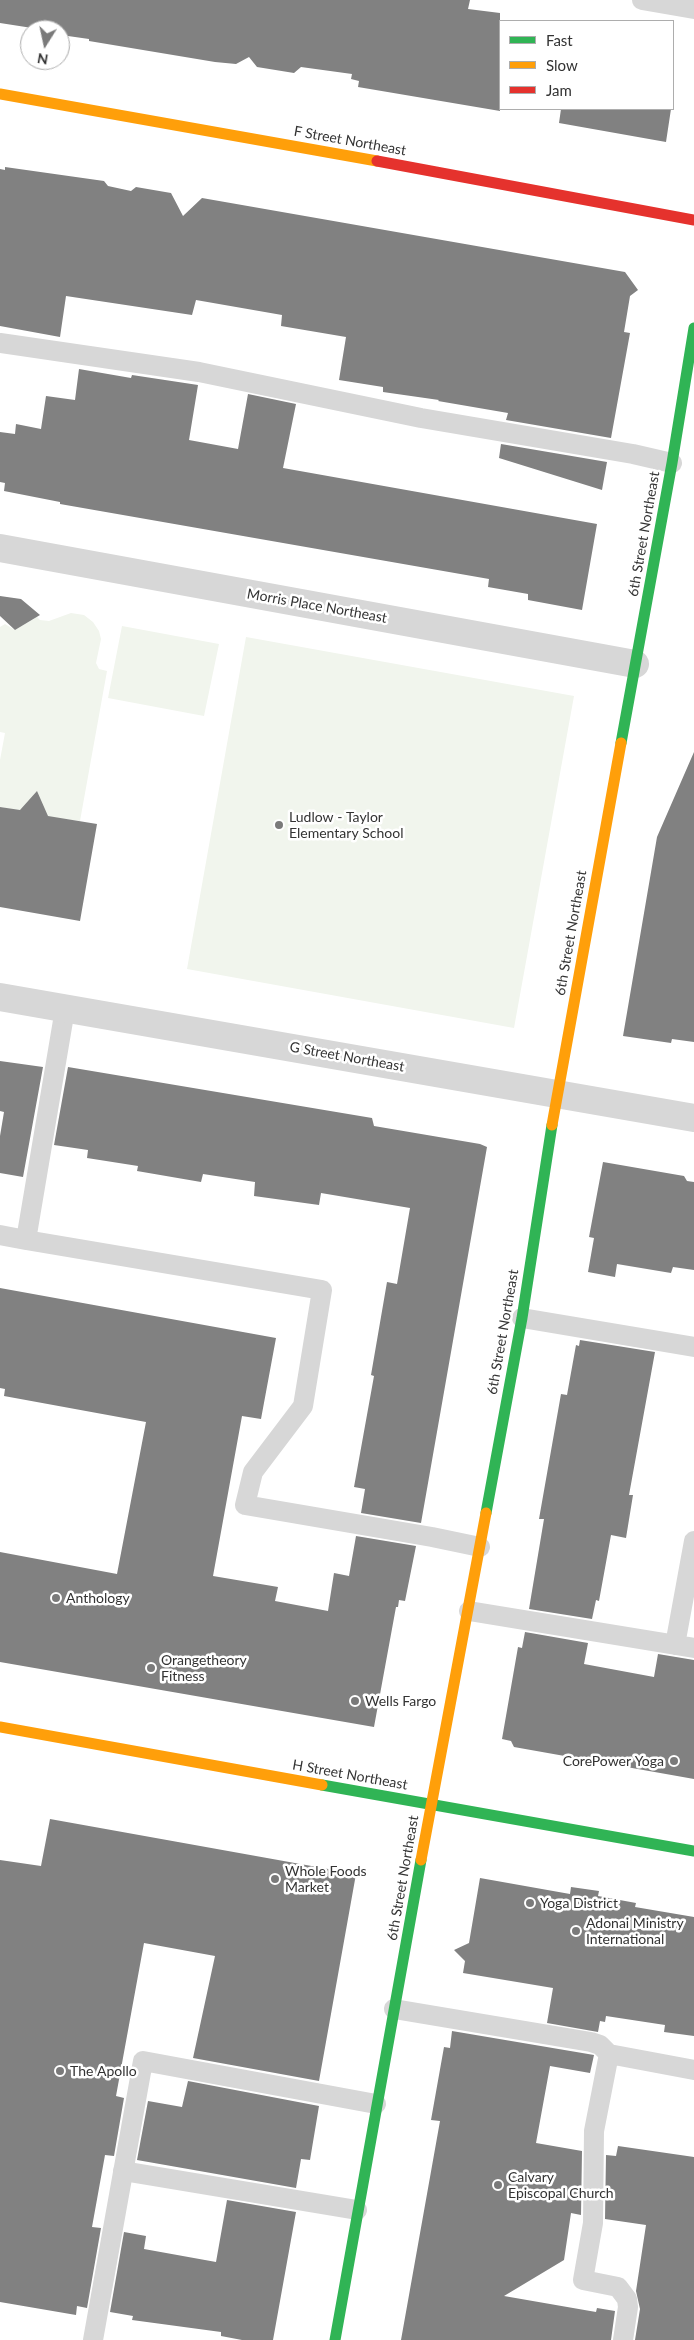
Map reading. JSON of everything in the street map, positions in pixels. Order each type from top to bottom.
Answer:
[{"type":"street","name":"F Street Northeast","points":[[0,94],[694,220]]},
{"type":"street","name":"6th Street Northeast","points":[[335,2340],[376,2104],[522,1318],[558,1094],[635,664],[672,463],[688,402],[694,328]]},
{"type":"street","name":"Morris Place Northeast","points":[[0,548],[635,664]]},
{"type":"street","name":"G Street Northeast","points":[[0,997],[694,1118]]},
{"type":"street","name":"H Street Northeast","points":[[0,1727],[694,1851]]},
{"type":"lane","points":[[642,0],[694,10]]},
{"type":"lane","points":[[0,343],[199,372],[421,418],[633,454],[672,463]]},
{"type":"lane","points":[[26,1240],[65,1009]]},
{"type":"lane","points":[[0,1235],[322,1290],[304,1406],[253,1472],[245,1505],[432,1536],[480,1547]]},
{"type":"lane","points":[[522,1318],[694,1348]]},
{"type":"lane","points":[[469,1611],[685,1646],[694,1541]]},
{"type":"lane","points":[[394,2009],[591,2042],[600,2045],[609,2054],[694,2070]]},
{"type":"lane","points":[[609,2054],[594,2131],[593,2223],[583,2280],[618,2288],[627,2299],[628,2307],[623,2340]]},
{"type":"lane","points":[[93,2340],[143,2061],[376,2104]]},
{"type":"lane","points":[[123,2171],[357,2210]]},
{"type":"shaded area","points":[[71,613],[84,615],[93,622],[99,631],[101,639],[96,663],[99,669],[107,671],[80,821],[45,817],[45,810],[39,801],[22,811],[0,807],[0,760],[5,733],[0,732],[0,627],[5,624],[15,630],[37,617],[40,620],[49,621]]},
{"type":"shaded area","points":[[122,626],[219,644],[204,716],[108,698]]},
{"type":"shaded area","points":[[246,637],[574,696],[514,1028],[187,969]]},
{"type":"building","points":[[0,0],[470,0],[468,9],[500,13],[500,111],[358,87],[359,81],[351,79],[352,74],[301,67],[294,73],[257,67],[249,57],[236,64],[215,62],[89,41],[89,39],[70,36],[70,20],[20,20],[20,26],[0,23]]},
{"type":"building","points":[[561,110],[671,110],[666,142],[559,123]]},
{"type":"building","points":[[5,167],[104,181],[108,186],[131,191],[136,187],[171,193],[183,216],[202,198],[625,272],[638,290],[630,296],[624,332],[630,333],[611,438],[506,420],[508,413],[383,392],[383,387],[339,380],[346,337],[281,326],[282,315],[196,300],[192,315],[66,296],[60,337],[0,326],[0,169],[5,170]]},
{"type":"building","points":[[79,369],[131,378],[132,375],[198,385],[189,440],[238,449],[248,394],[296,404],[283,468],[597,524],[582,610],[528,600],[528,594],[488,587],[489,579],[60,504],[60,502],[4,491],[5,483],[0,482],[0,432],[15,434],[16,424],[41,429],[46,396],[75,400]]},
{"type":"building","points":[[501,444],[607,462],[602,490],[499,458]]},
{"type":"building","points":[[0,596],[21,599],[40,615],[15,630],[0,616]]},
{"type":"building","points":[[694,752],[694,1042],[672,1039],[671,1043],[623,1036],[657,837]]},
{"type":"building","points":[[37,791],[48,816],[97,824],[80,921],[0,907],[0,807],[20,810]]},
{"type":"building","points":[[0,1061],[43,1067],[23,1177],[0,1173],[0,1136],[4,1112],[0,1111]]},
{"type":"building","points":[[68,1067],[372,1118],[374,1126],[480,1144],[487,1147],[421,1523],[361,1513],[365,1489],[354,1487],[374,1376],[371,1375],[387,1282],[397,1284],[410,1208],[321,1193],[319,1205],[254,1196],[255,1182],[203,1174],[201,1182],[137,1171],[138,1166],[87,1158],[88,1150],[54,1145]]},
{"type":"building","points":[[603,1162],[684,1176],[687,1181],[694,1182],[694,1270],[673,1267],[671,1273],[617,1264],[615,1277],[588,1272],[594,1238],[589,1237]]},
{"type":"building","points":[[0,1288],[276,1338],[261,1419],[242,1416],[213,1576],[278,1587],[275,1601],[328,1611],[334,1573],[349,1576],[356,1536],[416,1546],[405,1601],[399,1600],[398,1607],[396,1607],[374,1727],[0,1662],[0,1552],[117,1574],[146,1422],[4,1396],[5,1389],[0,1388]]},
{"type":"building","points":[[580,1340],[655,1352],[629,1495],[633,1495],[626,1538],[611,1535],[599,1601],[596,1600],[592,1619],[529,1609],[544,1519],[539,1519],[561,1394],[567,1395],[576,1345],[579,1346]]},
{"type":"building","points":[[525,1632],[588,1643],[584,1664],[654,1677],[658,1654],[694,1660],[694,1779],[514,1747],[511,1741],[502,1739],[518,1647],[522,1648]]},
{"type":"building","name":"The Apollo","points":[[50,1819],[356,1874],[319,2081],[193,2058],[215,1956],[144,1943],[116,2096],[124,2098],[114,2156],[105,2155],[92,2227],[101,2228],[87,2308],[77,2306],[76,2315],[0,2302],[0,1860],[41,1866]]},
{"type":"building","points":[[480,1878],[570,1894],[571,1887],[599,1891],[598,1896],[636,1903],[635,1907],[694,1917],[694,2036],[664,2032],[665,2025],[606,2016],[605,2022],[600,2021],[598,2032],[547,2023],[553,1988],[463,1973],[465,1961],[454,1950],[469,1943]]},
{"type":"building","points":[[452,2031],[594,2055],[590,2073],[550,2066],[536,2143],[582,2151],[581,2215],[571,2213],[564,2260],[504,2296],[596,2312],[597,2308],[615,2311],[611,2340],[401,2340],[440,2121],[431,2120],[444,2047],[450,2048]]},
{"type":"building","points":[[188,2081],[319,2106],[310,2160],[301,2159],[296,2188],[137,2160],[148,2101],[182,2107]]},
{"type":"building","points":[[618,2146],[694,2157],[694,2340],[635,2340],[640,2309],[636,2291],[646,2225],[605,2219],[606,2155],[616,2156]]},
{"type":"building","points":[[227,2200],[296,2212],[273,2340],[242,2340],[221,2336],[221,2332],[132,2320],[133,2316],[110,2312],[124,2232],[146,2236],[144,2249],[216,2262]]},
{"type":"traffic: fast","points":[[621,743],[672,463],[694,328]]},
{"type":"traffic: fast","points":[[486,1513],[522,1318],[552,1125]]},
{"type":"traffic: fast","points":[[322,1785],[694,1851]]},
{"type":"traffic: fast","points":[[335,2340],[421,1860]]},
{"type":"traffic: slow","points":[[0,94],[377,161]]},
{"type":"traffic: slow","points":[[552,1125],[621,743]]},
{"type":"traffic: slow","points":[[421,1860],[486,1513]]},
{"type":"traffic: slow","points":[[0,1727],[322,1785]]},
{"type":"traffic: jam","points":[[377,161],[694,220]]},
{"type":"place","name":"Ludlow - Taylor Elementary School","points":[[279,825]]},
{"type":"place","name":"Anthology","points":[[56,1598]]},
{"type":"place","name":"Orangetheory Fitness","points":[[151,1668]]},
{"type":"place","name":"Wells Fargo","points":[[355,1701]]},
{"type":"place","name":"CorePower Yoga","points":[[674,1761]]},
{"type":"place","name":"Whole Foods Market","points":[[275,1879]]},
{"type":"place","name":"Yoga District","points":[[530,1903]]},
{"type":"place","name":"Adonai Ministry International","points":[[576,1931]]},
{"type":"place","name":"The Apollo","points":[[60,2071]]},
{"type":"place","name":"Calvary Episcopal Church","points":[[498,2185]]}]
